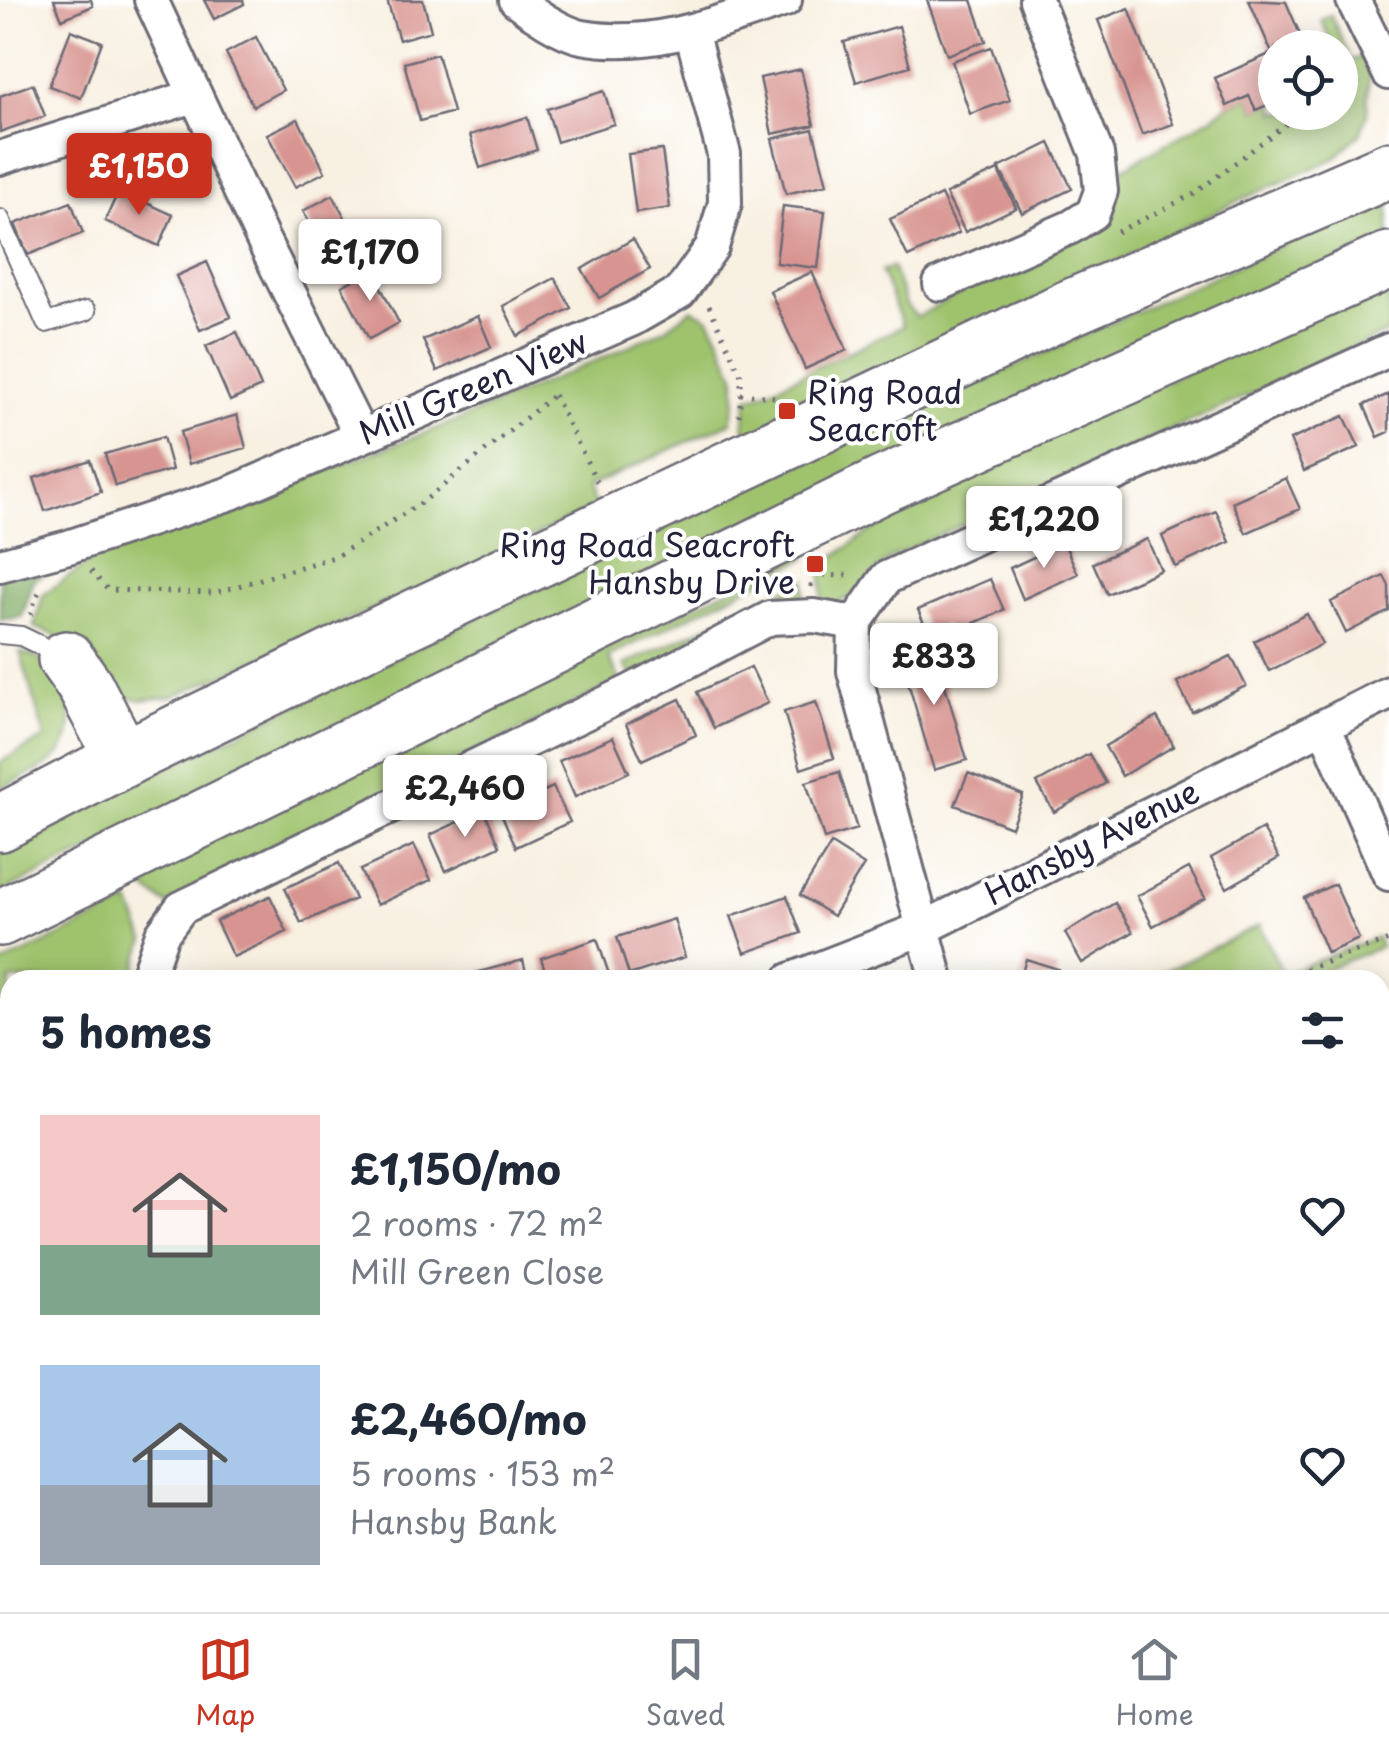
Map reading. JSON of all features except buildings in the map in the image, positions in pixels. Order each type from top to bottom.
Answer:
[{"type":"highway","points":[[0,823],[426,612],[1067,309],[1389,170]]},
{"type":"highway","points":[[0,918],[780,544],[1389,260]]},
{"type":"highway","points":[[44,647],[85,686],[123,760]]},
{"type":"street","points":[[151,0],[262,238],[361,436]]},
{"type":"street","points":[[516,0],[579,37],[626,41],[691,32],[784,0]]},
{"type":"street","points":[[933,283],[1093,214],[1101,192],[1097,154],[1036,0]]},
{"type":"street","points":[[1354,0],[1389,73]]},
{"type":"street","name":"Mill Green View","points":[[0,565],[74,554],[231,493],[632,318],[680,292],[712,247],[725,203],[724,154],[691,32]]},
{"type":"street","points":[[0,158],[194,96]]},
{"type":"street","points":[[934,970],[854,671],[855,622],[886,578],[1389,350]]},
{"type":"street","points":[[149,970],[162,934],[182,908],[631,692],[770,618],[814,616],[855,622]]},
{"type":"street","name":"Hansby Avenue","points":[[816,970],[924,928],[1389,692]]},
{"type":"street","points":[[1324,726],[1389,874]]},
{"type":"lane","points":[[0,219],[46,324],[86,311]]},
{"type":"lane","points":[[0,634],[44,647]]},
{"type":"path","points":[[44,647],[40,590],[74,554],[108,590],[214,593],[337,556],[424,501],[554,395],[600,488]]},
{"type":"path","points":[[1304,970],[1389,940]]},
{"type":"green space","points":[[1331,15],[1338,30],[1325,30],[1321,20]]},
{"type":"green space","points":[[1364,55],[1369,73],[1367,114],[1361,133],[1334,159],[750,435],[744,427],[748,397],[903,326],[881,272],[892,267],[906,305],[917,317],[996,273],[1109,192],[1120,170],[1249,96],[1256,110],[1258,130],[1358,130],[1358,58]]},
{"type":"green space","points":[[1389,197],[1389,237],[0,893],[0,848],[755,484]]},
{"type":"green space","points":[[1389,280],[1389,332],[908,549],[889,559],[852,596],[844,601],[822,603],[822,573],[832,558],[941,483]]},
{"type":"green space","points":[[692,309],[708,317],[736,378],[731,422],[588,487],[596,507],[172,697],[141,700],[119,696],[57,636],[34,627],[43,595],[89,562],[87,550],[238,504],[461,419],[665,329]]},
{"type":"green space","points":[[800,555],[806,558],[608,657],[620,680],[169,906],[133,880],[0,946],[0,937]]},
{"type":"green space","points":[[68,560],[34,580],[22,617],[0,620],[0,576]]},
{"type":"green space","points":[[805,580],[804,604],[631,675],[624,665]]},
{"type":"green space","points":[[20,652],[47,664],[61,682],[70,706],[70,731],[60,754],[50,763],[0,789],[0,762],[45,738]]},
{"type":"green space","points":[[130,902],[145,940],[135,970],[0,970],[0,965]]},
{"type":"green space","points":[[1260,925],[1281,970],[1167,970]]},
{"type":"green space","points":[[1377,937],[1381,947],[1323,970],[1293,970]]},
{"type":"place","name":"Ring Road Seacroft","points":[[787,411]]},
{"type":"place","name":"Ring Road Seacroft Hansby Drive","points":[[815,564]]}]
